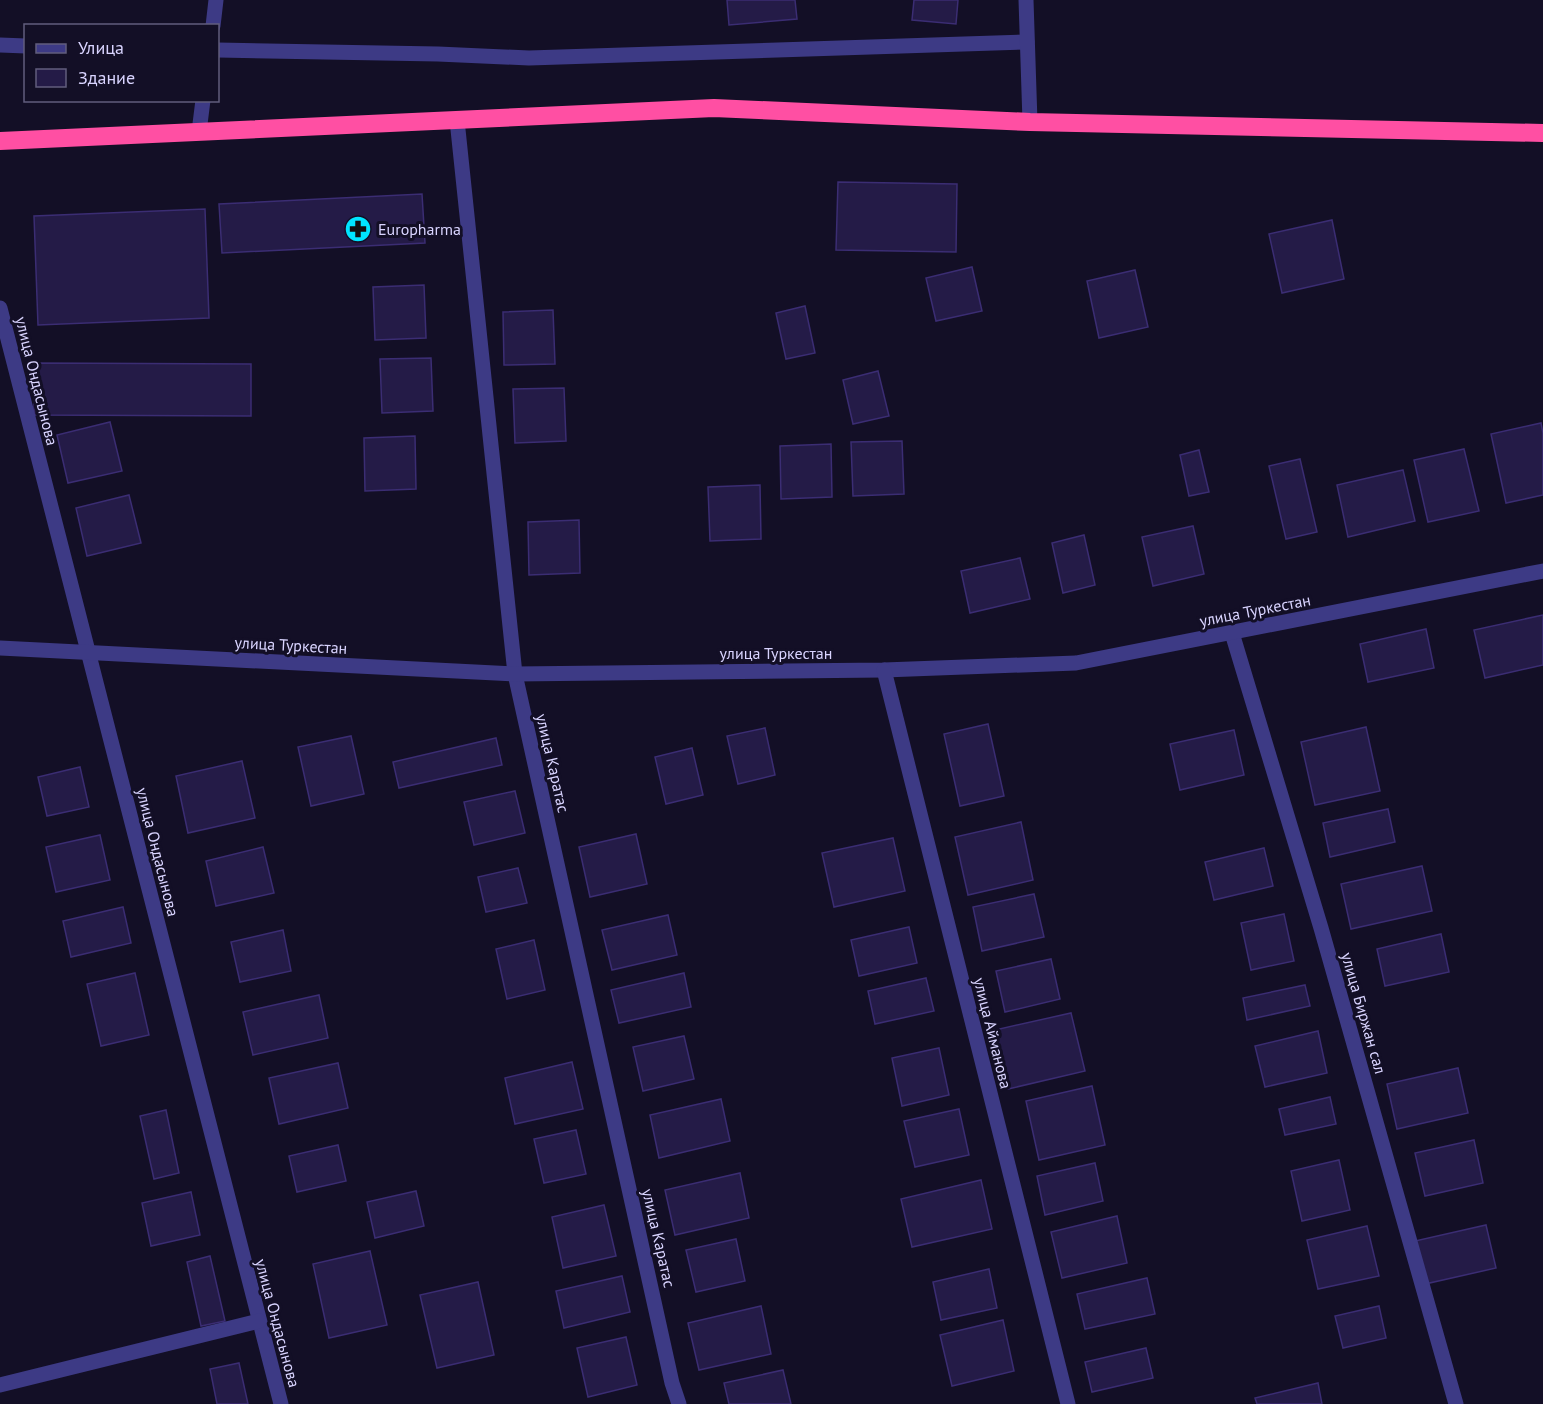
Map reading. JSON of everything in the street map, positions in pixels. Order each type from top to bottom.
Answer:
[{"type":"highway","points":[[0,141],[714,108],[1030,122],[1543,134]]},
{"type":"street","points":[[213,24],[216,0]]},
{"type":"street","points":[[1026,0],[1030,122]]},
{"type":"street","points":[[219,50],[529,58],[1027,42]]},
{"type":"street","points":[[0,45],[24,46]]},
{"type":"street","points":[[199,132],[203,102]]},
{"type":"street","name":"улица Каратас","points":[[457,120],[515,674],[672,1383],[679,1404]]},
{"type":"street","name":"улица Ондасынова","points":[[0,308],[281,1404]]},
{"type":"street","name":"улица Туркестан","points":[[0,648],[515,674],[884,670],[1076,663],[1543,571]]},
{"type":"street","name":"улица Биржан сал","points":[[1232,633],[1324,939],[1456,1404]]},
{"type":"street","name":"улица Айманова","points":[[884,670],[1068,1404]]},
{"type":"street","points":[[0,1385],[259,1321]]},
{"type":"building","points":[[727,0],[795,0],[797,19],[729,25]]},
{"type":"building","points":[[914,0],[958,0],[956,24],[912,20]]},
{"type":"building","points":[[838,182],[957,184],[956,252],[836,250]]},
{"type":"building","points":[[422,194],[425,243],[222,253],[219,204]]},
{"type":"building","points":[[205,209],[209,318],[38,325],[34,216]]},
{"type":"building","points":[[1332,220],[1344,279],[1282,293],[1269,234]]},
{"type":"building","points":[[972,267],[982,311],[936,321],[926,278]]},
{"type":"building","points":[[1135,270],[1148,327],[1099,338],[1087,281]]},
{"type":"building","points":[[424,285],[426,338],[375,340],[373,287]]},
{"type":"building","points":[[805,306],[815,353],[786,359],[776,313]]},
{"type":"building","points":[[553,310],[555,364],[504,365],[503,312]]},
{"type":"building","points":[[431,358],[433,411],[382,413],[380,359]]},
{"type":"building","points":[[34,363],[251,364],[251,416],[34,415]]},
{"type":"building","points":[[878,371],[889,416],[853,424],[843,380]]},
{"type":"building","points":[[564,388],[566,441],[515,443],[513,389]]},
{"type":"building","points":[[110,422],[122,471],[68,483],[57,435]]},
{"type":"building","points":[[1541,423],[1543,495],[1506,503],[1491,434]]},
{"type":"building","points":[[415,436],[416,489],[365,491],[364,438]]},
{"type":"building","points":[[902,441],[904,494],[853,496],[851,442]]},
{"type":"building","points":[[831,444],[832,497],[781,499],[780,446]]},
{"type":"building","points":[[1464,449],[1479,511],[1428,522],[1414,460]]},
{"type":"building","points":[[1199,450],[1209,492],[1189,496],[1180,455]]},
{"type":"building","points":[[1300,459],[1317,532],[1286,539],[1269,466]]},
{"type":"building","points":[[1403,470],[1415,521],[1348,537],[1337,485]]},
{"type":"building","points":[[760,485],[761,539],[710,541],[708,487]]},
{"type":"building","points":[[129,495],[141,543],[87,556],[76,508]]},
{"type":"building","points":[[579,520],[580,573],[529,575],[528,522]]},
{"type":"building","points":[[1193,526],[1204,574],[1153,586],[1142,537]]},
{"type":"building","points":[[1084,535],[1095,585],[1063,593],[1052,543]]},
{"type":"building","points":[[1020,558],[1030,599],[970,613],[961,571]]},
{"type":"building","points":[[1543,615],[1543,665],[1485,678],[1474,630]]},
{"type":"building","points":[[1426,629],[1434,668],[1368,682],[1360,644]]},
{"type":"building","points":[[988,724],[1004,796],[960,806],[944,734]]},
{"type":"building","points":[[1366,727],[1380,791],[1315,805],[1301,742]]},
{"type":"building","points":[[765,728],[775,775],[738,784],[727,736]]},
{"type":"building","points":[[1234,730],[1244,775],[1180,790],[1170,744]]},
{"type":"building","points":[[351,736],[364,794],[311,806],[298,747]]},
{"type":"building","points":[[496,738],[502,765],[399,788],[393,762]]},
{"type":"building","points":[[692,748],[703,795],[666,804],[655,757]]},
{"type":"building","points":[[242,761],[255,818],[188,833],[176,776]]},
{"type":"building","points":[[80,767],[89,807],[47,816],[38,777]]},
{"type":"building","points":[[515,791],[525,833],[474,845],[464,802]]},
{"type":"building","points":[[1388,809],[1395,842],[1330,857],[1323,823]]},
{"type":"building","points":[[1021,822],[1033,880],[968,895],[955,837]]},
{"type":"building","points":[[636,834],[647,884],[590,897],[579,847]]},
{"type":"building","points":[[100,835],[110,880],[56,892],[46,847]]},
{"type":"building","points":[[893,838],[905,891],[834,907],[822,853]]},
{"type":"building","points":[[263,847],[274,893],[216,906],[206,861]]},
{"type":"building","points":[[1264,848],[1273,886],[1214,900],[1205,862]]},
{"type":"building","points":[[1422,866],[1432,911],[1351,929],[1341,884]]},
{"type":"building","points":[[518,868],[527,903],[486,912],[478,877]]},
{"type":"building","points":[[1034,894],[1044,937],[982,951],[973,907]]},
{"type":"building","points":[[123,907],[131,943],[71,957],[63,921]]},
{"type":"building","points":[[1284,914],[1294,961],[1251,970],[1241,923]]},
{"type":"building","points":[[668,915],[677,955],[612,970],[602,930]]},
{"type":"building","points":[[909,927],[917,963],[859,976],[851,940]]},
{"type":"building","points":[[283,930],[291,971],[240,982],[231,942]]},
{"type":"building","points":[[1441,934],[1449,972],[1385,986],[1377,949]]},
{"type":"building","points":[[534,940],[545,990],[507,999],[496,949]]},
{"type":"building","points":[[1051,959],[1060,999],[1005,1012],[996,971]]},
{"type":"building","points":[[135,973],[149,1035],[101,1046],[87,984]]},
{"type":"building","points":[[684,973],[691,1007],[619,1023],[611,990]]},
{"type":"building","points":[[926,978],[934,1011],[875,1024],[868,991]]},
{"type":"building","points":[[1305,985],[1310,1006],[1247,1020],[1243,998]]},
{"type":"building","points":[[319,995],[328,1038],[253,1055],[243,1012]]},
{"type":"building","points":[[1071,1013],[1085,1071],[1008,1089],[995,1030]]},
{"type":"building","points":[[1318,1031],[1327,1073],[1265,1087],[1255,1046]]},
{"type":"building","points":[[684,1036],[694,1079],[643,1091],[633,1047]]},
{"type":"building","points":[[939,1048],[949,1095],[902,1106],[892,1058]]},
{"type":"building","points":[[572,1062],[583,1109],[515,1124],[505,1078]]},
{"type":"building","points":[[338,1063],[348,1108],[279,1124],[269,1078]]},
{"type":"building","points":[[1458,1068],[1468,1113],[1397,1129],[1387,1084]]},
{"type":"building","points":[[1092,1086],[1105,1145],[1039,1160],[1026,1101]]},
{"type":"building","points":[[1330,1097],[1336,1124],[1285,1135],[1279,1109]]},
{"type":"building","points":[[721,1099],[730,1141],[659,1158],[650,1115]]},
{"type":"building","points":[[959,1109],[969,1155],[915,1167],[904,1121]]},
{"type":"building","points":[[166,1110],[179,1173],[154,1179],[140,1116]]},
{"type":"building","points":[[576,1130],[586,1174],[544,1183],[534,1139]]},
{"type":"building","points":[[1474,1140],[1483,1183],[1425,1196],[1415,1153]]},
{"type":"building","points":[[338,1145],[346,1181],[297,1192],[289,1156]]},
{"type":"building","points":[[1339,1160],[1350,1210],[1302,1221],[1291,1171]]},
{"type":"building","points":[[1095,1163],[1103,1201],[1045,1215],[1037,1176]]},
{"type":"building","points":[[740,1173],[749,1218],[675,1235],[665,1190]]},
{"type":"building","points":[[981,1180],[992,1229],[912,1247],[901,1199]]},
{"type":"building","points":[[416,1191],[424,1226],[375,1238],[367,1202]]},
{"type":"building","points":[[191,1192],[200,1235],[151,1246],[142,1203]]},
{"type":"building","points":[[604,1205],[616,1256],[563,1268],[552,1217]]},
{"type":"building","points":[[1117,1216],[1127,1263],[1062,1278],[1051,1232]]},
{"type":"building","points":[[1486,1225],[1496,1268],[1425,1284],[1415,1241]]},
{"type":"building","points":[[1367,1226],[1379,1276],[1318,1289],[1307,1240]]},
{"type":"building","points":[[736,1239],[745,1281],[696,1292],[686,1250]]},
{"type":"building","points":[[370,1251],[387,1325],[329,1338],[313,1264]]},
{"type":"building","points":[[210,1256],[225,1321],[201,1326],[187,1262]]},
{"type":"building","points":[[989,1269],[997,1308],[941,1320],[933,1282]]},
{"type":"building","points":[[622,1276],[630,1312],[564,1328],[556,1291]]},
{"type":"building","points":[[1147,1278],[1155,1314],[1085,1329],[1077,1294]]},
{"type":"building","points":[[478,1282],[494,1355],[437,1368],[420,1295]]},
{"type":"building","points":[[761,1306],[771,1354],[699,1370],[688,1323]]},
{"type":"building","points":[[1379,1306],[1386,1338],[1343,1348],[1335,1316]]},
{"type":"building","points":[[1003,1320],[1014,1371],[952,1386],[940,1335]]},
{"type":"building","points":[[626,1337],[637,1385],[588,1397],[577,1348]]},
{"type":"building","points":[[1146,1348],[1153,1378],[1092,1392],[1085,1362]]},
{"type":"building","points":[[239,1363],[248,1404],[217,1404],[210,1369]]},
{"type":"building","points":[[783,1370],[791,1404],[729,1404],[724,1383]]},
{"type":"building","points":[[1318,1383],[1322,1404],[1257,1404],[1255,1398]]},
{"type":"place","name":"Europharma","points":[[358,229]]}]
